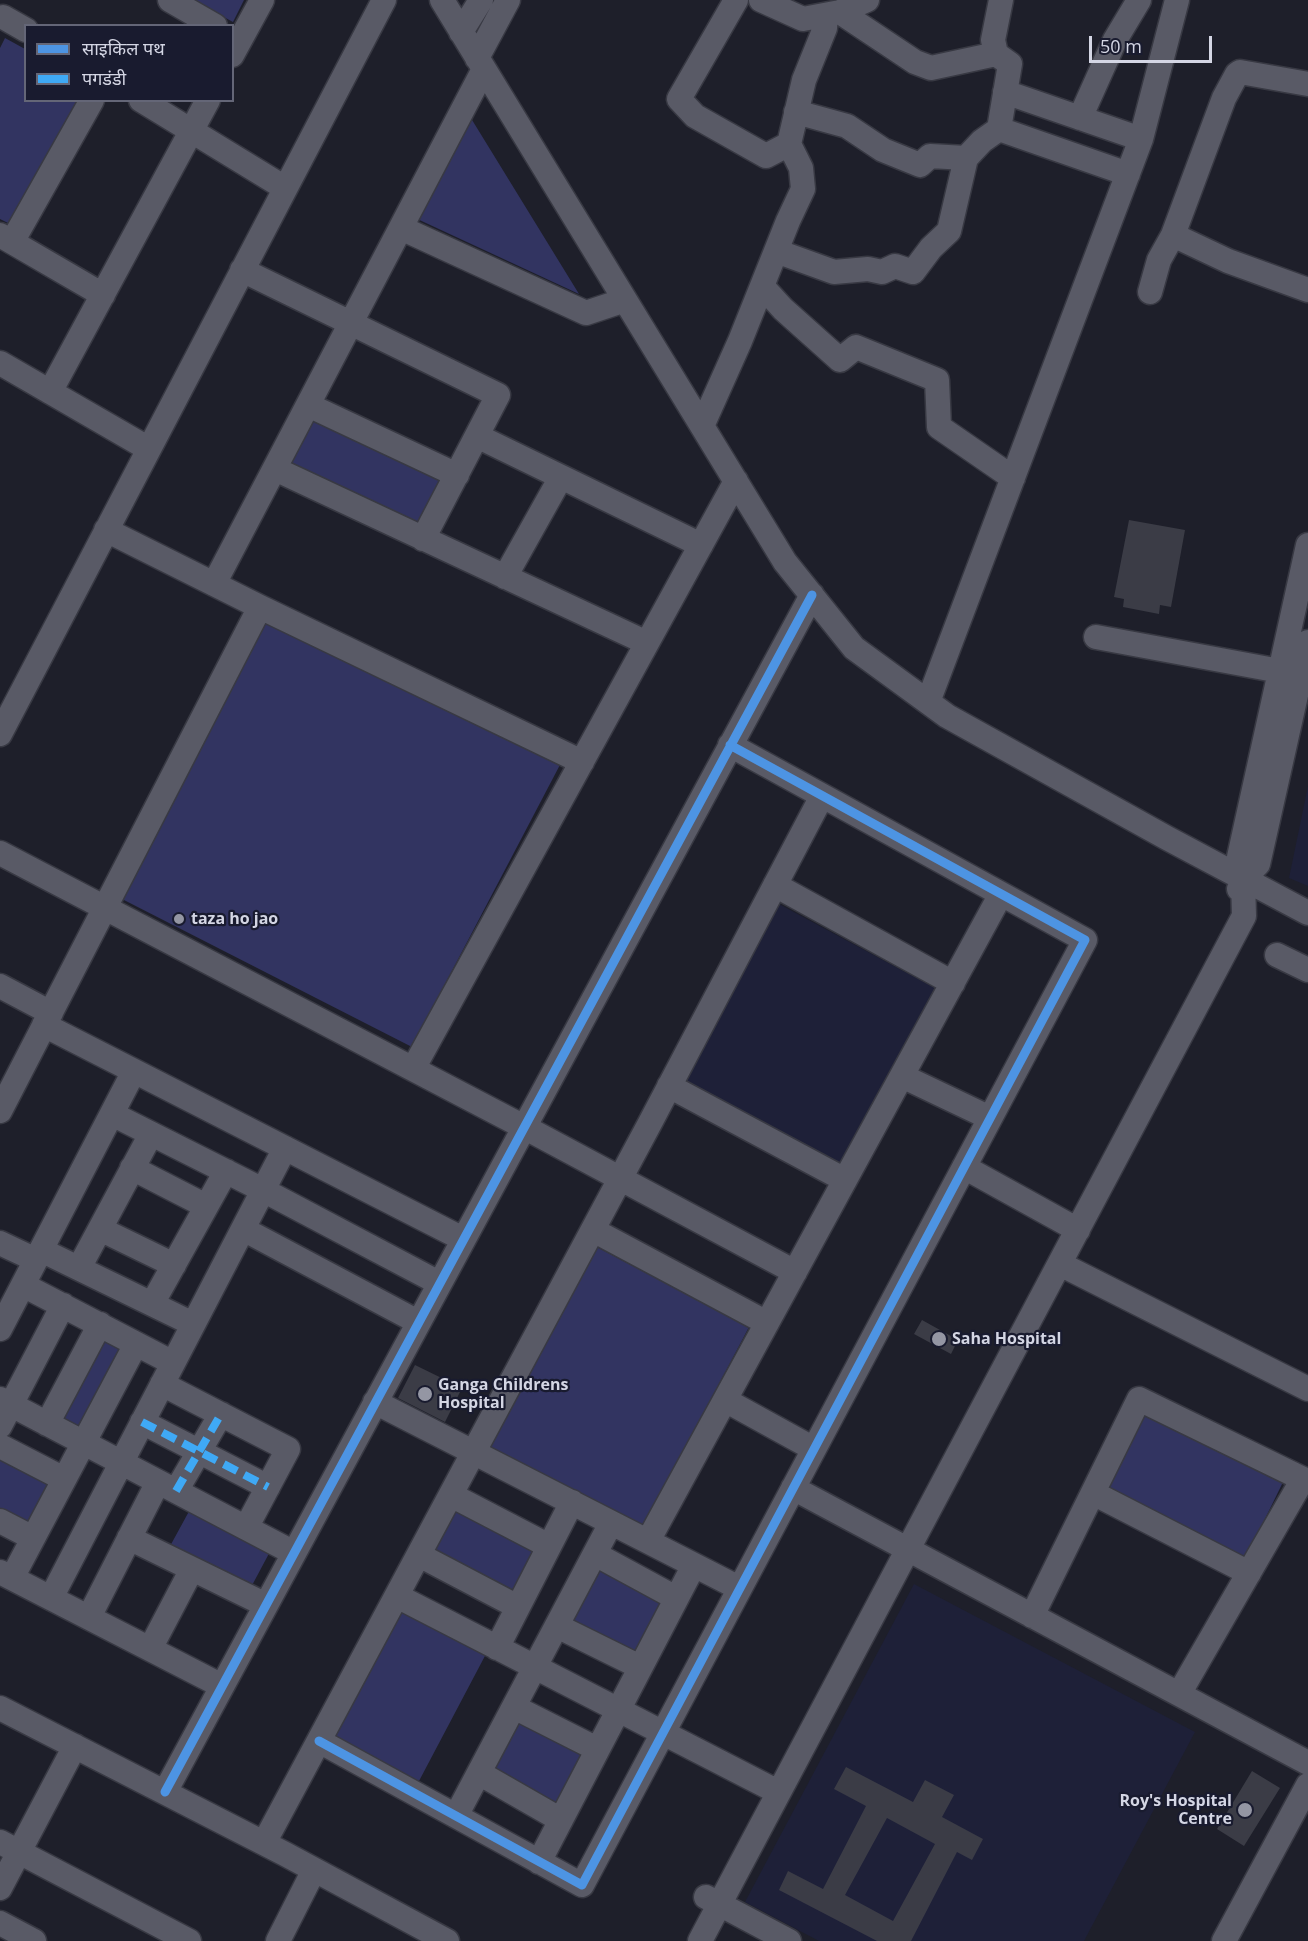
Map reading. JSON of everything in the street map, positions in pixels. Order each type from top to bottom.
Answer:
[{"type":"street","points":[[170,0],[212,24]]},
{"type":"street","points":[[235,44],[262,0]]},
{"type":"street","points":[[0,734],[384,0]]},
{"type":"street","points":[[442,0],[785,562],[854,648],[947,716],[1308,914]]},
{"type":"street","points":[[461,32],[481,0]]},
{"type":"street","points":[[214,584],[401,228],[481,63],[508,0]]},
{"type":"street","points":[[736,0],[679,99],[695,116],[766,156],[789,144]]},
{"type":"street","points":[[761,0],[803,19],[833,14],[867,0]]},
{"type":"street","points":[[776,251],[834,272],[868,269],[882,272],[896,266],[913,272],[931,248],[949,231],[966,158],[982,141],[999,129],[1010,64],[996,54],[993,40],[1001,0]]},
{"type":"street","points":[[1080,118],[1116,40],[1139,0]]},
{"type":"street","points":[[928,702],[1141,139],[1177,0]]},
{"type":"street","points":[[5,13],[24,28]]},
{"type":"street","points":[[833,14],[915,62],[931,68],[996,54]]},
{"type":"street","points":[[702,426],[803,189],[801,168],[789,144],[804,80],[833,14]]},
{"type":"street","points":[[1150,292],[1159,260],[1173,235],[1220,108],[1237,74],[1240,72],[1308,84]]},
{"type":"street","points":[[1005,92],[1141,139]]},
{"type":"street","points":[[91,102],[6,238],[103,295]]},
{"type":"street","points":[[144,102],[285,188]]},
{"type":"street","points":[[50,392],[207,102]]},
{"type":"street","points":[[796,112],[847,126],[883,150],[920,165],[930,156],[966,158]]},
{"type":"street","points":[[999,129],[1128,174]]},
{"type":"street","points":[[401,228],[586,313],[625,300]]},
{"type":"street","points":[[1173,235],[1227,261],[1308,290]]},
{"type":"street","points":[[242,270],[498,395],[423,539]]},
{"type":"street","points":[[762,286],[783,309],[840,360],[856,347],[937,380],[939,428],[1013,478]]},
{"type":"street","points":[[0,363],[149,449]]},
{"type":"street","points":[[308,405],[457,475]]},
{"type":"street","points":[[477,436],[701,545]]},
{"type":"street","points":[[275,469],[647,643]]},
{"type":"street","points":[[505,577],[561,477]]},
{"type":"street","points":[[413,1069],[736,482]]},
{"type":"street","points":[[106,530],[582,762]]},
{"type":"street","points":[[682,1941],[713,1900],[1072,1227],[1244,916],[1243,879],[1239,857],[1308,545]]},
{"type":"street","points":[[165,1792],[812,595]]},
{"type":"street","points":[[0,1111],[260,607]]},
{"type":"street","points":[[1096,637],[1281,671]]},
{"type":"street","points":[[1243,879],[1258,864],[1308,642]]},
{"type":"street","points":[[319,1741],[582,1885],[1085,940],[730,746]]},
{"type":"street","points":[[264,1843],[593,1230],[822,796]]},
{"type":"street","points":[[0,853],[524,1127],[795,1272]]},
{"type":"street","points":[[775,885],[952,983]]},
{"type":"street","points":[[648,1541],[1001,894]]},
{"type":"street","points":[[1277,955],[1308,970]]},
{"type":"street","points":[[0,986],[47,1019],[134,1071],[463,1239]]},
{"type":"street","points":[[0,1329],[134,1071]]},
{"type":"street","points":[[902,1076],[990,1118]]},
{"type":"street","points":[[669,1086],[845,1180]]},
{"type":"street","points":[[112,1114],[263,1190],[439,1283]]},
{"type":"street","points":[[79,1268],[151,1134]]},
{"type":"street","points":[[51,1598],[285,1148]]},
{"type":"street","points":[[964,1167],[1072,1227]]},
{"type":"street","points":[[132,1168],[206,1206]]},
{"type":"street","points":[[152,1304],[226,1171]]},
{"type":"street","points":[[901,1546],[1060,1264],[1072,1227]]},
{"type":"street","points":[[100,1229],[174,1265]]},
{"type":"street","points":[[243,1229],[418,1322]]},
{"type":"street","points":[[593,1230],[767,1323]]},
{"type":"street","points":[[0,1243],[79,1268],[193,1324]]},
{"type":"street","points":[[1060,1264],[1308,1389]]},
{"type":"street","points":[[23,1285],[136,1344],[168,1373],[221,1414],[288,1449],[246,1528]]},
{"type":"street","points":[[63,1305],[4,1410],[47,1424],[294,1553]]},
{"type":"street","points":[[47,1424],[100,1324]]},
{"type":"street","points":[[136,1344],[33,1539],[6,1575],[222,1686]]},
{"type":"street","points":[[1032,1616],[1139,1399],[1303,1479],[1179,1694]]},
{"type":"street","points":[[725,1400],[814,1449]]},
{"type":"street","points":[[375,1402],[740,1588]]},
{"type":"street","points":[[89,1617],[129,1538],[167,1487],[198,1451],[221,1414]]},
{"type":"street","points":[[142,1422],[268,1487]]},
{"type":"street","points":[[0,1446],[64,1479]]},
{"type":"street","points":[[793,1488],[1308,1763]]},
{"type":"street","points":[[1093,1493],[1249,1573]]},
{"type":"street","points":[[451,1495],[549,1546]]},
{"type":"street","points":[[497,1648],[572,1502]]},
{"type":"street","points":[[0,1521],[33,1539]]},
{"type":"street","points":[[456,1816],[611,1523]]},
{"type":"street","points":[[129,1538],[266,1605]]},
{"type":"street","points":[[595,1554],[676,1598]]},
{"type":"street","points":[[418,1555],[518,1608]]},
{"type":"street","points":[[539,1862],[694,1565]]},
{"type":"street","points":[[150,1649],[192,1569]]},
{"type":"street","points":[[397,1596],[772,1789]]},
{"type":"street","points":[[557,1626],[640,1667]]},
{"type":"street","points":[[514,1707],[597,1749]]},
{"type":"street","points":[[0,1708],[264,1843],[447,1941]]},
{"type":"street","points":[[0,1888],[10,1847],[75,1746]]},
{"type":"street","points":[[478,1773],[561,1820]]},
{"type":"street","points":[[1224,1941],[1308,1785]]},
{"type":"street","points":[[10,1847],[189,1941]]},
{"type":"street","points":[[278,1941],[315,1870]]},
{"type":"street","points":[[700,1941],[713,1900]]},
{"type":"street","points":[[713,1900],[789,1941]]},
{"type":"street","points":[[0,1923],[34,1941]]},
{"type":"shaded area","points":[[192,0],[244,0],[233,22]]},
{"type":"shaded area","points":[[5,38],[24,48],[24,102],[77,102],[10,224],[0,219],[0,48]]},
{"type":"shaded area","points":[[469,115],[579,294],[413,217]]},
{"type":"shaded area","points":[[308,415],[442,478],[419,527],[285,465]]},
{"type":"shaded area","points":[[265,621],[562,761],[412,1047],[122,899]]},
{"type":"shaded area","points":[[1308,786],[1308,886],[1289,878]]},
{"type":"shaded area","points":[[777,903],[935,988],[838,1166],[681,1081]]},
{"type":"shaded area","points":[[593,1245],[749,1327],[643,1529],[486,1447]]},
{"type":"shaded area","points":[[103,1331],[129,1344],[82,1435],[56,1422]]},
{"type":"shaded area","points":[[1142,1411],[1283,1482],[1245,1560],[1103,1488]]},
{"type":"shaded area","points":[[0,1451],[58,1481],[31,1533],[0,1517]]},
{"type":"shaded area","points":[[455,1503],[540,1546],[514,1598],[429,1555]]},
{"type":"shaded area","points":[[193,1504],[273,1546],[249,1591],[169,1548]]},
{"type":"shaded area","points":[[596,1563],[668,1601],[636,1660],[564,1622]]},
{"type":"shaded area","points":[[914,1584],[1195,1732],[1084,1941],[819,1941],[745,1902]]},
{"type":"shaded area","points":[[398,1608],[486,1654],[419,1781],[331,1736]]},
{"type":"shaded area","points":[[516,1715],[589,1753],[559,1811],[486,1772]]},
{"type":"building","points":[[1129,520],[1185,530],[1171,607],[1160,605],[1159,614],[1123,607],[1124,599],[1114,597]]},
{"type":"building","points":[[922,1320],[958,1340],[951,1354],[914,1334]]},
{"type":"building","points":[[415,1365],[462,1388],[445,1422],[398,1398]]},
{"type":"building","points":[[846,1767],[913,1802],[925,1780],[954,1795],[942,1817],[983,1839],[972,1860],[957,1852],[911,1941],[877,1941],[779,1890],[788,1871],[823,1889],[866,1806],[834,1789]],"holes":[[[887,1818],[935,1844],[893,1921],[845,1895]]]},
{"type":"building","points":[[1252,1771],[1280,1788],[1244,1846],[1217,1829]]},
{"type":"marked path","points":[[176,1491],[221,1414]]},
{"type":"marked path","points":[[142,1422],[268,1487]]},
{"type":"cycle path","points":[[165,1792],[812,595]]},
{"type":"cycle path","points":[[319,1741],[582,1885],[1085,940],[730,745]]},
{"type":"place","name":"taza ho jao","points":[[179,919]]},
{"type":"place","name":"Saha Hospital","points":[[939,1339]]},
{"type":"place","name":"Ganga Childrens Hospital","points":[[425,1394]]},
{"type":"place","name":"Roy's Hospital Centre","points":[[1245,1810]]}]
